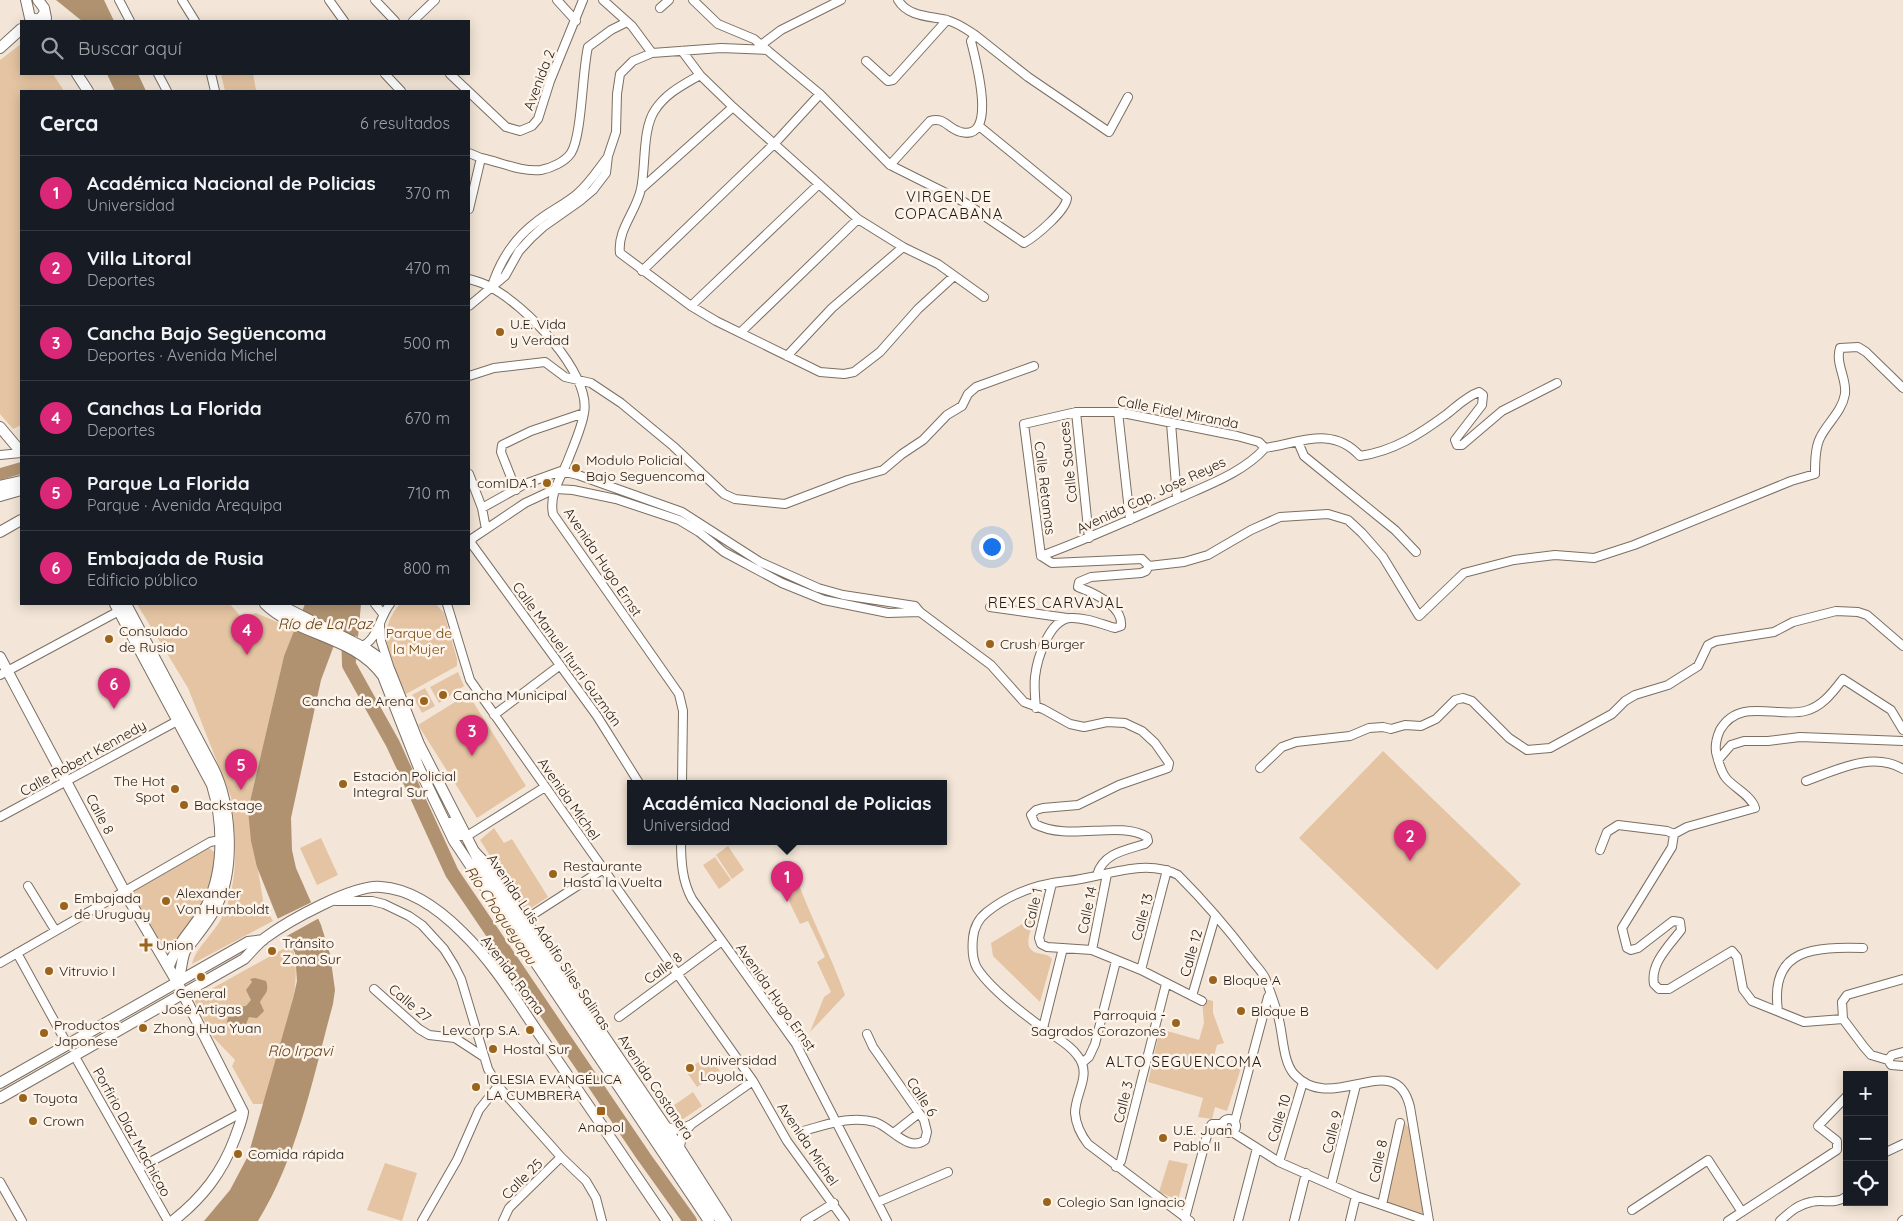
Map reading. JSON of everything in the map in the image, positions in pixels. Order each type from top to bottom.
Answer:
[{"type":"main road","points":[[26,0],[38,13]]},
{"type":"main road","points":[[0,48],[20,30]]},
{"type":"main road","points":[[78,75],[87,90]]},
{"type":"main road","points":[[0,427],[20,452]]},
{"type":"main road","points":[[0,486],[20,480]]},
{"type":"main road","points":[[0,496],[20,490]]},
{"type":"main road","points":[[0,532],[20,521]]},
{"type":"main road","name":"Avenida Luis Adolfo Siles Salinas","points":[[267,605],[378,657],[390,671],[419,744],[472,849],[521,927],[721,1221]]},
{"type":"main road","name":"Avenida Luis Adolfo Siles Salinas","points":[[279,605],[300,620]]},
{"type":"main road","points":[[121,606],[182,718],[212,785],[224,839],[226,871],[218,904],[185,951],[183,970],[177,982]]},
{"type":"main road","name":"Avenida Luis Adolfo Siles Salinas","points":[[364,650],[383,676],[415,758],[454,841],[709,1221]]},
{"type":"main road","name":"Calle 8","points":[[0,657],[4,673],[67,781],[124,890],[169,966],[243,1112]]},
{"type":"main road","points":[[169,966],[172,956],[209,899],[218,873],[224,839]]},
{"type":"main road","name":"Avenida Roma","points":[[0,1098],[244,959],[274,932],[321,907],[352,891],[370,886],[394,889],[420,899],[449,920],[478,949],[577,1088],[667,1221]]},
{"type":"main road","name":"Avenida Roma","points":[[0,1083],[248,942],[263,940]]},
{"type":"main road","points":[[67,1044],[74,1055]]},
{"type":"main road","points":[[172,1221],[196,1202],[212,1185],[231,1150],[243,1112]]},
{"type":"street","points":[[119,0],[129,20]]},
{"type":"street","points":[[182,0],[194,20]]},
{"type":"street","points":[[329,0],[343,20]]},
{"type":"street","points":[[375,0],[395,20]]},
{"type":"street","points":[[414,20],[435,0]]},
{"type":"street","points":[[557,0],[576,21]]},
{"type":"street","name":"Avenida 2","points":[[470,93],[506,127],[514,131],[526,130],[538,119],[550,81],[583,0]]},
{"type":"street","points":[[604,0],[627,22],[652,53]]},
{"type":"street","points":[[660,8],[668,0]]},
{"type":"street","points":[[693,0],[718,24],[754,39],[764,47],[820,94],[890,165],[964,202],[1024,243],[1053,219],[1067,203],[1067,198],[980,126]]},
{"type":"street","points":[[470,305],[492,287],[496,274],[514,242],[535,222],[576,196],[588,184],[608,156],[616,132],[617,94],[620,74],[632,61],[652,53],[764,47],[781,30],[841,0]]},
{"type":"street","points":[[898,0],[910,12],[929,18],[947,20],[962,26],[1028,77],[1110,132],[1128,98]]},
{"type":"street","points":[[866,61],[888,81],[893,80],[947,20]]},
{"type":"street","points":[[470,154],[506,166],[541,170],[564,160],[571,153],[576,137],[582,74],[588,47],[611,30],[627,22]]},
{"type":"street","points":[[890,165],[930,121],[939,120],[945,122],[961,132],[971,132],[980,126],[982,117],[979,79],[971,41],[975,35]]},
{"type":"street","points":[[682,51],[700,76],[858,219],[903,247],[938,264],[984,297]]},
{"type":"street","points":[[159,75],[166,90]]},
{"type":"street","points":[[211,75],[215,90]]},
{"type":"street","points":[[386,75],[400,90]]},
{"type":"street","name":"Avenida 2","points":[[451,75],[467,90]]},
{"type":"street","points":[[700,76],[670,93],[654,111],[647,136],[641,188],[634,212],[618,241],[620,253],[642,271],[691,306],[787,356],[820,372],[844,374],[854,372],[880,352],[918,309],[954,276]]},
{"type":"street","points":[[642,271],[775,143],[820,94]]},
{"type":"street","points":[[641,188],[733,107]]},
{"type":"street","points":[[470,205],[481,158]]},
{"type":"street","points":[[691,306],[819,184]]},
{"type":"street","points":[[741,332],[858,219]]},
{"type":"street","points":[[787,356],[832,308],[903,247]]},
{"type":"street","name":"Avenida Hugo Ernst","points":[[470,279],[492,287],[528,317],[557,345],[580,381],[584,413],[568,460],[561,471],[552,504],[556,519],[672,683],[682,701],[682,780]]},
{"type":"street","points":[[1041,556],[1052,562],[1142,560],[1149,566],[1184,562],[1208,555],[1251,530],[1280,517],[1328,514],[1348,520],[1362,533],[1383,557],[1418,616],[1464,573],[1514,560],[1555,555],[1594,558],[1634,545],[1791,481],[1815,474],[1819,439],[1841,407],[1845,395],[1845,383],[1837,358],[1840,348],[1858,347],[1866,352],[1903,388]]},
{"type":"street","points":[[470,376],[494,368],[538,361],[550,365],[571,380],[597,386],[621,403],[672,446],[724,494],[735,499],[785,504],[848,480],[883,470],[923,440],[947,415],[962,406],[968,394],[976,387],[1034,366]]},
{"type":"street","points":[[1265,448],[1322,437],[1343,442],[1360,456],[1380,452],[1396,447],[1428,428],[1479,392],[1483,395],[1482,405],[1455,440],[1457,445],[1462,445],[1502,411],[1558,383]]},
{"type":"street","name":"Calle Fidel Miranda","points":[[1024,424],[1076,412],[1118,412],[1237,436],[1259,442],[1265,448]]},
{"type":"street","name":"Calle Sauces","points":[[1076,412],[1089,538]]},
{"type":"street","points":[[1118,412],[1130,520]]},
{"type":"street","points":[[516,490],[501,452],[502,445],[531,431],[584,413]]},
{"type":"street","points":[[1171,423],[1177,498]]},
{"type":"street","name":"Calle Retamas","points":[[1024,424],[1041,556]]},
{"type":"street","points":[[1298,442],[1304,456],[1395,530],[1416,552]]},
{"type":"street","name":"Avenida Cap. Jose Reyes","points":[[1041,556],[1130,520],[1248,464],[1265,448]]},
{"type":"street","points":[[0,455],[20,453]]},
{"type":"street","points":[[482,508],[525,484],[561,471],[578,474],[682,512],[760,562],[818,588],[864,599],[915,606],[920,612],[991,665],[1024,702],[1070,724],[1084,727],[1107,722],[1125,723],[1142,731],[1155,743],[1169,763],[1168,768],[1164,771],[1119,785],[1078,805],[1043,808],[1036,810],[1031,815],[1035,824],[1054,830],[1073,833],[1124,831],[1146,837],[1148,841],[1145,844],[1108,857],[1099,867],[1097,875]]},
{"type":"street","points":[[470,477],[482,508],[484,523]]},
{"type":"street","points":[[470,544],[484,523],[555,489],[573,490],[598,494],[679,520],[699,532],[724,552],[782,583],[824,600],[888,613],[920,612]]},
{"type":"street","points":[[679,520],[682,512]]},
{"type":"street","name":"Calle Manuel Iturri Guzmán","points":[[470,544],[558,666],[597,716],[638,780]]},
{"type":"street","points":[[990,607],[1085,619],[1115,628],[1119,627],[1122,622],[1112,607],[1106,601],[1077,584],[1082,579],[1091,577],[1140,573],[1146,571],[1149,566]]},
{"type":"street","points":[[376,605],[383,614]]},
{"type":"street","points":[[364,650],[372,639],[383,614],[389,605]]},
{"type":"street","name":"Avenida Michel","points":[[447,605],[470,680],[752,1081],[788,1141],[845,1221]]},
{"type":"street","points":[[4,673],[121,606]]},
{"type":"street","points":[[1260,768],[1282,747],[1296,742],[1350,736],[1368,728],[1383,727],[1391,729],[1405,725],[1421,726],[1436,719],[1455,700],[1463,698],[1472,701],[1509,738],[1527,750],[1550,748],[1612,714],[1625,701],[1635,695],[1668,685],[1698,666],[1708,646],[1716,641],[1774,632],[1793,622],[1836,611],[1858,612],[1867,615],[1903,646]]},
{"type":"street","points":[[1036,708],[1036,669],[1046,640],[1056,623],[1069,618]]},
{"type":"street","points":[[380,622],[381,640],[390,671]]},
{"type":"street","points":[[494,715],[558,666]]},
{"type":"street","points":[[1674,834],[1687,827],[1754,809],[1755,805],[1726,777],[1718,760],[1715,745],[1725,722],[1737,714],[1759,710],[1805,711],[1814,708],[1830,696],[1843,679],[1890,710],[1903,730]]},
{"type":"street","name":"Calle Robert Kennedy","points":[[0,816],[182,718]]},
{"type":"street","points":[[1718,760],[1732,745],[1744,741],[1768,741],[1800,737],[1903,741]]},
{"type":"street","points":[[415,758],[458,836],[467,836],[545,787]]},
{"type":"street","points":[[1806,781],[1853,764],[1875,761],[1892,763],[1903,769]]},
{"type":"street","points":[[1600,850],[1607,832],[1618,825],[1667,831],[1674,834]]},
{"type":"street","points":[[1674,834],[1672,847],[1653,881],[1624,922],[1622,931],[1627,948],[1630,950],[1638,948],[1673,921],[1677,921],[1681,930],[1662,953],[1653,980],[1656,987],[1662,990],[1670,989],[1732,952],[1737,957],[1743,989],[1752,1001],[1778,1011],[1784,1016],[1804,1022],[1843,1019]]},
{"type":"street","points":[[0,962],[210,842],[224,839]]},
{"type":"street","name":"Avenida Hugo Ernst","points":[[681,845],[686,887],[722,941],[796,1044],[887,1221]]},
{"type":"street","name":"Avenida Costanera","points":[[472,849],[480,854],[491,868],[526,919],[667,1127],[727,1221]]},
{"type":"street","points":[[1223,1124],[1225,1132],[1232,1132],[1279,1162],[1409,1218],[1428,1221],[1410,1107],[1404,1091],[1389,1081],[1379,1079],[1343,1089],[1324,1090],[1303,1082],[1292,1073],[1278,1017],[1265,978],[1232,934],[1178,874],[1167,870],[1142,867],[1038,885],[1009,897],[981,916],[976,925],[972,947],[977,967],[988,981],[1070,1048],[1082,1063],[1084,1081],[1075,1112],[1078,1126],[1088,1144],[1116,1167],[1188,1219],[1209,1128],[1212,1124],[1223,1124],[1227,1120],[1235,1121]]},
{"type":"street","points":[[526,919],[602,870]]},
{"type":"street","name":"Calle 13","points":[[1141,970],[1167,870]]},
{"type":"street","name":"Calle 14","points":[[1092,950],[1107,874]]},
{"type":"street","name":"Calle 1","points":[[1052,883],[1039,938],[1042,944],[1047,947],[1063,948]]},
{"type":"street","points":[[28,886],[55,930]]},
{"type":"street","points":[[370,886],[366,894],[372,901]]},
{"type":"street","points":[[331,902],[372,901],[409,916],[422,925],[444,949],[460,979],[484,1056],[498,1086],[561,1157],[586,1181],[596,1198],[602,1221]]},
{"type":"street","name":"Calle 12","points":[[1192,996],[1215,917]]},
{"type":"street","name":"Calle 8","points":[[619,1016],[722,941]]},
{"type":"street","points":[[1044,1028],[1063,948],[1092,950],[1141,970],[1202,1001]]},
{"type":"street","points":[[1778,1011],[1776,997],[1780,978],[1792,958],[1816,948],[1863,948]]},
{"type":"street","points":[[17,953],[67,1044]]},
{"type":"street","points":[[1082,1063],[1089,1057],[1095,1044],[1116,961]]},
{"type":"street","points":[[1903,979],[1847,995],[1842,1002],[1843,1019],[1871,1055],[1888,1060],[1891,1064],[1903,1066]]},
{"type":"street","name":"Calle 3","points":[[1116,1167],[1121,1161],[1166,984]]},
{"type":"street","name":"Calle 27","points":[[374,989],[419,1029],[429,1035],[455,1038],[484,1056]]},
{"type":"street","points":[[1232,1132],[1236,1127],[1235,1121],[1270,994]]},
{"type":"street","points":[[1263,1016],[1278,1017]]},
{"type":"street","name":"Calle 6","points":[[803,1131],[836,1123],[861,1120],[874,1122],[894,1132],[911,1144],[922,1142],[927,1136],[927,1128],[919,1113],[873,1047],[867,1034]]},
{"type":"street","points":[[1888,1060],[1892,1055],[1903,1052]]},
{"type":"street","name":"Porfirio Díaz Machicao","points":[[74,1055],[168,1221]]},
{"type":"street","points":[[667,1127],[679,1130],[692,1124],[752,1081]]},
{"type":"street","name":"Calle 10","points":[[1279,1162],[1303,1082]]},
{"type":"street","name":"Calle 9","points":[[1332,1185],[1356,1085]]},
{"type":"street","points":[[422,1221],[457,1160],[471,1124],[479,1110],[498,1086]]},
{"type":"street","points":[[1728,1221],[1837,1150],[1837,1141],[1818,1126],[1843,1100]]},
{"type":"street","points":[[139,1168],[243,1112]]},
{"type":"street","points":[[894,1132],[919,1113]]},
{"type":"street","name":"Calle 8","points":[[1382,1205],[1400,1123]]},
{"type":"street","points":[[680,1147],[682,1135],[692,1124]]},
{"type":"street","points":[[1888,1152],[1903,1144]]},
{"type":"street","points":[[1238,1221],[1257,1148]]},
{"type":"street","name":"Calle 25","points":[[503,1221],[509,1208],[561,1157]]},
{"type":"street","points":[[1632,1210],[1708,1160],[1742,1212]]},
{"type":"street","points":[[878,1202],[948,1172]]},
{"type":"street","points":[[1294,1221],[1306,1173]]},
{"type":"street","points":[[0,1182],[22,1221]]},
{"type":"street","points":[[1350,1221],[1356,1196]]},
{"type":"street","points":[[1780,1221],[1795,1207],[1813,1201],[1840,1201],[1843,1199]]},
{"type":"street","points":[[805,1221],[834,1203]]},
{"type":"green space","points":[[20,45],[20,75],[54,75],[63,90],[20,90],[20,426],[13,429],[0,414],[0,60]]},
{"type":"green space","points":[[221,75],[253,75],[256,90],[225,90]]},
{"type":"green space","points":[[138,605],[231,605],[241,617],[256,613],[296,630],[284,656],[248,810],[264,906],[273,921],[192,964],[197,953],[221,919],[227,906],[234,876],[235,843],[231,797],[188,688]]},
{"type":"green space","name":"Parque de la Mujer","points":[[399,605],[437,605],[444,613],[457,659],[457,666],[406,694],[391,660],[388,648],[388,626],[392,615]]},
{"type":"green space","name":"Cancha Municipal","points":[[458,672],[464,686],[439,703],[430,687]]},
{"type":"green space","name":"Cancha de Arena","points":[[425,688],[435,706],[422,713],[412,695]]},
{"type":"green space","points":[[468,694],[526,786],[477,818],[418,725]]},
{"type":"green space","points":[[1383,751],[1521,884],[1437,970],[1299,838]]},
{"type":"green space","points":[[494,828],[504,843],[512,839],[548,897],[528,910],[525,910],[480,840]]},
{"type":"green space","points":[[321,838],[338,875],[317,885],[300,848]]},
{"type":"green space","points":[[728,846],[744,870],[732,879],[716,855]]},
{"type":"green space","points":[[209,848],[214,852],[211,879],[207,892],[195,915],[171,949],[164,950],[131,895],[132,892]]},
{"type":"green space","points":[[715,857],[731,880],[719,889],[703,865]]},
{"type":"green space","points":[[794,872],[845,995],[810,1032],[824,997],[831,992],[817,962],[825,957],[808,921],[800,924],[778,878]]},
{"type":"green space","points":[[1035,916],[1029,935],[1029,945],[1035,952],[1048,955],[1052,959],[1040,1002],[993,956],[991,943]]},
{"type":"green space","points":[[290,941],[295,958],[296,977],[289,1022],[264,1104],[253,1104],[232,1066],[235,1060],[213,1037],[195,1002],[195,998],[283,949]]},
{"type":"green space","points":[[1206,999],[1213,1001],[1213,1013],[1224,1043],[1217,1045],[1213,1060],[1215,1065],[1222,1064],[1227,1069],[1241,1068],[1227,1111],[1215,1107],[1212,1119],[1198,1117],[1203,1098],[1148,1082],[1160,1029],[1199,1040],[1204,1023],[1202,1001]]},
{"type":"green space","points":[[708,1055],[720,1071],[697,1087],[686,1071]]},
{"type":"green space","points":[[693,1092],[702,1106],[679,1122],[670,1108]]},
{"type":"green space","points":[[1405,1123],[1409,1128],[1423,1211],[1420,1217],[1389,1205],[1387,1200]]},
{"type":"green space","points":[[1169,1160],[1188,1164],[1178,1200],[1159,1192]]},
{"type":"green space","points":[[385,1163],[417,1173],[402,1221],[367,1210]]},
{"type":"water","points":[[56,0],[104,0],[114,20],[81,20]]},
{"type":"water","points":[[107,75],[138,75],[146,90],[115,90]]},
{"type":"water","points":[[20,462],[20,474],[0,480],[0,468]]},
{"type":"water","points":[[305,605],[361,605],[358,637],[343,630],[333,648],[321,680],[291,818],[292,850],[296,868],[321,925],[330,954],[335,990],[311,1088],[294,1143],[272,1196],[258,1221],[204,1221],[230,1190],[248,1156],[297,981],[295,953],[277,917],[257,867],[251,841],[248,810],[284,656]]},
{"type":"water","points":[[255,978],[266,981],[266,993],[260,1002],[264,1011],[257,1018],[249,1017],[242,1033],[232,1031],[227,1021],[232,1007],[246,1006],[251,1000],[246,990],[252,982],[250,979]]},
{"type":"pier","points":[[314,901],[321,917],[285,937],[275,920]]},
{"type":"waterway","name":"Río Choqueyapu","points":[[336,605],[348,630],[349,665],[393,744],[452,873],[644,1157],[690,1221]]},
{"type":"place","name":"U.E. Vida y Verdad","points":[[500,332]]},
{"type":"place","name":"Modulo Policial Bajo Seguencoma","points":[[576,468]]},
{"type":"place","name":"comIDA 1","points":[[547,483]]},
{"type":"place","name":"Consulado de Rusia","points":[[109,639]]},
{"type":"place","name":"Crush Burger","points":[[990,644]]},
{"type":"place","name":"Canchas La Florida","points":[[247,655]]},
{"type":"place","name":"Cancha Municipal","points":[[443,695]]},
{"type":"place","name":"Cancha de Arena","points":[[424,701]]},
{"type":"place","name":"Embajada de Rusia","points":[[114,709]]},
{"type":"place","name":"Cancha Bajo Següencoma","points":[[472,756]]},
{"type":"place","name":"Estación Policial Integral Sur","points":[[343,784]]},
{"type":"place","name":"The Hot Spot","points":[[175,789]]},
{"type":"place","name":"Parque La Florida","points":[[241,790]]},
{"type":"place","name":"Backstage","points":[[184,805]]},
{"type":"place","name":"Villa Litoral","points":[[1410,861]]},
{"type":"place","name":"Restaurante Hasta la Vuelta","points":[[553,874]]},
{"type":"place","name":"Alexander Von Humboldt","points":[[166,901]]},
{"type":"place","name":"Académica Nacional de Policias","points":[[787,902]]},
{"type":"place","name":"Embajada de Uruguay","points":[[64,906]]},
{"type":"place","name":"Union","points":[[146,945]]},
{"type":"place","name":"Tránsito Zona Sur","points":[[272,951]]},
{"type":"place","name":"Vitruvio I","points":[[49,971]]},
{"type":"place","name":"General José Artigas","points":[[201,977]]},
{"type":"place","name":"Bloque A","points":[[1213,980]]},
{"type":"place","name":"Bloque B","points":[[1241,1011]]},
{"type":"place","name":"Parroquia - Sagrados Corazones","points":[[1176,1023]]},
{"type":"place","name":"Zhong Hua Yuan","points":[[143,1028]]},
{"type":"place","name":"Levcorp S.A.","points":[[530,1030]]},
{"type":"place","name":"Productos Japonese","points":[[44,1033]]},
{"type":"place","name":"Hostal Sur","points":[[493,1049]]},
{"type":"place","name":"Universidad Loyola","points":[[690,1068]]},
{"type":"place","name":"IGLESIA EVANGÉLICA LA CUMBRERA","points":[[476,1087]]},
{"type":"place","name":"Toyota","points":[[23,1098]]},
{"type":"place","name":"Anapol","points":[[601,1111]]},
{"type":"place","name":"Crown","points":[[33,1121]]},
{"type":"place","name":"U.E. Juan Pablo II","points":[[1163,1138]]},
{"type":"place","name":"Comida rápida","points":[[238,1154]]},
{"type":"place","name":"Colegio San Ignacio","points":[[1047,1202]]},
{"type":"district","name":"VIRGEN DE COPACABANA","points":[[949,204]]},
{"type":"district","name":"REYES CARVAJAL","points":[[1056,602]]},
{"type":"district","name":"ALTO SEGUENCOMA","points":[[1184,1061]]},
{"type":"water label","name":"Río de La Paz","points":[[325,623]]},
{"type":"water label","name":"Río Irpavi","points":[[300,1050]]}]
